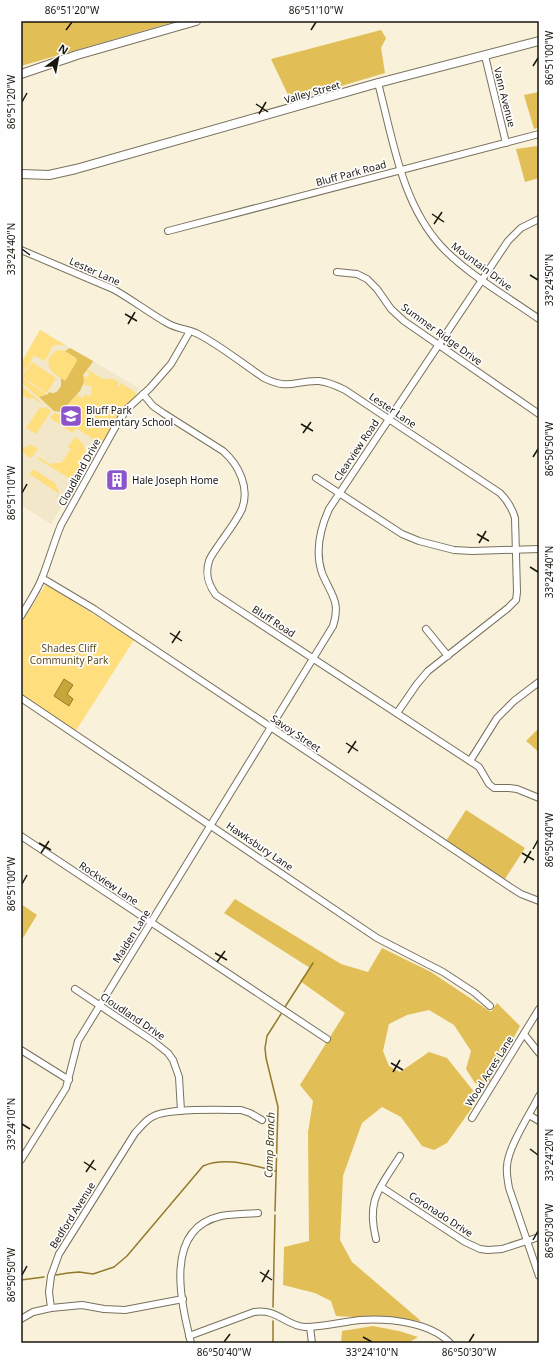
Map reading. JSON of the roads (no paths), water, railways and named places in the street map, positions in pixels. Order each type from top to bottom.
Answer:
[{"type":"street","points":[[21,74],[77,55],[196,21]]},
{"type":"street","name":"Valley Street","points":[[21,174],[48,175],[76,168],[378,83],[539,41]]},
{"type":"street","name":"Vann Avenue","points":[[484,56],[506,143]]},
{"type":"street","name":"Mountain Drive","points":[[378,83],[400,170],[411,200],[428,230],[449,254],[539,319]]},
{"type":"street","name":"Bluff Park Road","points":[[168,231],[539,134]]},
{"type":"street","name":"Clearview Road","points":[[270,728],[333,626],[336,618],[336,602],[322,572],[318,549],[323,521],[329,509],[512,236],[526,225],[539,220]]},
{"type":"street","name":"Lester Lane","points":[[21,250],[112,289],[127,297],[167,324],[190,331],[204,338],[264,378],[274,383],[280,385],[292,385],[311,381],[331,383],[345,390],[500,493],[508,501],[515,518],[517,550],[517,592],[514,603],[428,671],[397,713]]},
{"type":"street","name":"Summer Ridge Drive","points":[[337,272],[357,274],[367,279],[377,289],[396,314],[438,345],[539,414]]},
{"type":"street","name":"Cloudland Drive","points":[[21,616],[42,578],[53,548],[54,541],[68,512],[116,424],[127,409],[144,394],[171,364],[190,331]]},
{"type":"street","name":"Bluff Road","points":[[144,394],[153,406],[223,451],[230,458],[242,479],[245,494],[242,509],[209,560],[207,576],[210,586],[216,595],[470,761],[479,768],[489,784],[494,788],[517,789],[539,798]]},
{"type":"street","points":[[316,478],[402,534],[419,541],[454,550],[472,551],[539,549]]},
{"type":"street","name":"Savoy Street","points":[[42,578],[94,609],[510,887],[521,894],[539,901]]},
{"type":"street","points":[[426,629],[448,656]]},
{"type":"street","points":[[470,761],[498,718],[514,702],[539,682]]},
{"type":"street","name":"Hawksbury Lane","points":[[21,698],[377,938],[443,972],[476,994],[490,1006]]},
{"type":"street","name":"Maiden Lane","points":[[21,1160],[62,1095],[69,1080],[78,1041],[270,728]]},
{"type":"street","name":"Rockview Lane","points":[[21,836],[326,1039]]},
{"type":"street","name":"Cloudland Drive","points":[[75,989],[153,1041],[168,1053],[177,1069],[179,1077],[181,1111]]},
{"type":"street","name":"Wood Acres Lane","points":[[472,1118],[539,1009]]},
{"type":"street","points":[[524,1034],[539,1053]]},
{"type":"street","points":[[21,1050],[69,1080]]},
{"type":"street","points":[[539,1096],[512,1146],[507,1166],[509,1188],[528,1240],[539,1276]]},
{"type":"street","name":"Bedford Avenue","points":[[51,1308],[49,1292],[51,1276],[59,1254],[135,1133],[146,1121],[154,1115],[181,1111],[241,1110],[262,1120]]},
{"type":"street","points":[[529,1115],[539,1121]]},
{"type":"street","points":[[376,1239],[373,1226],[372,1209],[374,1200],[400,1156]]},
{"type":"street","name":"Coronado Drive","points":[[381,1186],[473,1246],[488,1250],[495,1250],[539,1237]]},
{"type":"street","points":[[258,1213],[222,1216],[206,1223],[193,1233],[185,1246],[180,1259],[180,1276],[190,1340],[254,1312],[266,1311],[276,1314],[300,1326],[310,1327],[360,1320],[382,1320],[420,1326],[437,1332],[450,1343]]},
{"type":"street","points":[[21,1319],[33,1312],[51,1308],[82,1305],[104,1309],[125,1310],[183,1299]]},
{"type":"street","points":[[310,1327],[312,1343]]},
{"type":"waterway","name":"Camp Branch","points":[[285,1007],[313,963]]},
{"type":"waterway","name":"Camp Branch","points":[[275,1211],[278,1107],[265,1048],[267,1036],[281,1014]]},
{"type":"waterway","points":[[56,1275],[79,1272],[93,1274],[114,1267],[127,1256],[203,1166],[212,1163],[230,1162],[276,1171]]},
{"type":"waterway","name":"Camp Branch","points":[[273,1307],[275,1215]]},
{"type":"waterway","points":[[21,1280],[44,1277]]},
{"type":"waterway","name":"Camp Branch","points":[[273,1321],[273,1343]]},
{"type":"place","name":"Bluff Park Elementary School","points":[[71,416]]},
{"type":"place","name":"Hale Joseph Home","points":[[117,480]]},
{"type":"park label","name":"Shades Cliff Community Park","points":[[69,654]]}]
